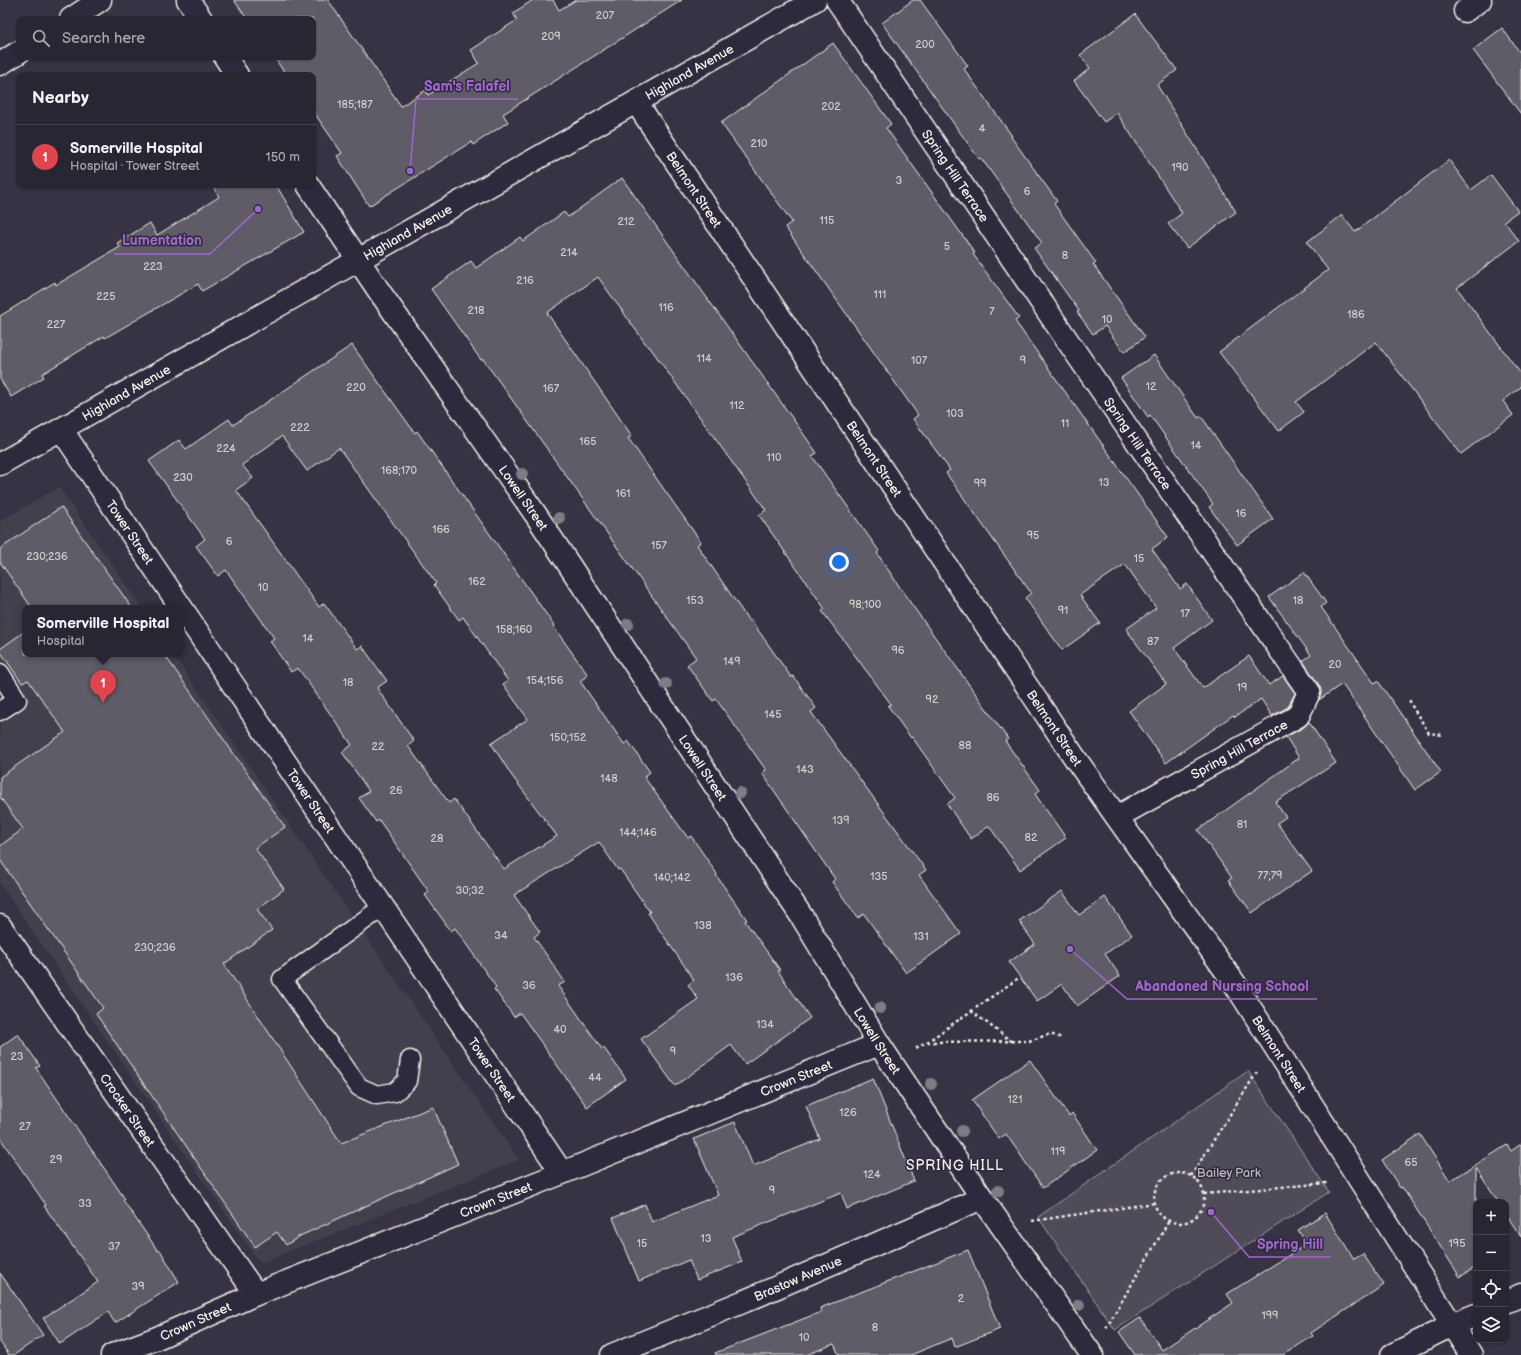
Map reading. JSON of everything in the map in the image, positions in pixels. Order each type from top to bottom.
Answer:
[{"type":"street","points":[[75,16],[100,0]]},
{"type":"street","points":[[188,0],[199,16]]},
{"type":"street","name":"Highland Avenue","points":[[0,464],[815,0]]},
{"type":"street","name":"Spring Hill Terrace","points":[[837,0],[1061,331],[1309,692],[1298,716],[1117,817]]},
{"type":"street","points":[[0,64],[16,54]]},
{"type":"street","points":[[227,60],[235,72]]},
{"type":"street","name":"Belmont Street","points":[[636,102],[1077,761],[1234,984],[1471,1355]]},
{"type":"street","name":"Lowell Street","points":[[310,188],[358,260],[536,515],[802,917],[879,1044],[982,1198],[1091,1354]]},
{"type":"street","name":"Tower Street","points":[[61,429],[179,605]]},
{"type":"street","name":"Tower Street","points":[[184,612],[562,1173]]},
{"type":"street","name":"Crocker Street","points":[[0,926],[256,1294]]},
{"type":"street","name":"Crown Street","points":[[112,1355],[157,1338],[256,1294],[562,1173],[879,1044]]},
{"type":"street","name":"Brastow Avenue","points":[[612,1355],[745,1301],[982,1198]]},
{"type":"street","points":[[1509,1301],[1521,1295]]},
{"type":"street","points":[[1392,1355],[1473,1316]]},
{"type":"lane","points":[[0,673],[17,700],[0,711]]},
{"type":"lane","points":[[383,908],[282,979],[359,1087],[377,1096],[395,1092],[407,1081],[410,1060]]},
{"type":"path","points":[[1410,700],[1410,703],[1429,733],[1444,735]]},
{"type":"path","points":[[914,1049],[927,1042],[1020,977]]},
{"type":"path","points":[[971,1011],[1011,1041]]},
{"type":"path","points":[[927,1042],[1029,1041],[1050,1034],[1062,1038]]},
{"type":"path","points":[[1191,1176],[1274,1046]]},
{"type":"path","points":[[1173,1174],[1191,1176],[1198,1181],[1204,1194],[1202,1208],[1199,1214],[1192,1220],[1184,1223],[1169,1221],[1156,1209],[1155,1191],[1160,1183],[1173,1174]]},
{"type":"path","points":[[1204,1194],[1359,1179]]},
{"type":"path","points":[[1001,1225],[1155,1203]]},
{"type":"path","points":[[1091,1354],[1169,1221]]},
{"type":"shaded area","points":[[59,487],[140,605],[22,605],[22,657],[175,657],[519,1160],[263,1262],[256,1258],[0,884],[0,521]]},
{"type":"green space","name":"Bailey Park","points":[[1248,1071],[1329,1192],[1115,1330],[1038,1217]]},
{"type":"building","points":[[234,0],[328,0],[401,106],[426,90],[428,95],[479,63],[471,50],[517,20],[513,13],[533,0],[553,0],[559,10],[576,0],[682,0],[503,114],[508,122],[473,145],[471,142],[369,206],[337,156],[342,153],[316,115],[316,72],[284,72],[276,60],[316,60],[316,16],[245,16]]},
{"type":"building","points":[[913,0],[920,0],[968,66],[964,69],[1057,201],[1054,204],[1096,263],[1093,264],[1145,337],[1124,352],[1105,326],[1093,334],[1077,312],[1079,311],[1034,248],[1042,243],[981,158],[979,159],[882,23]]},
{"type":"building","points":[[1135,14],[1177,70],[1157,85],[1236,212],[1187,248],[1168,224],[1182,213],[1117,113],[1104,122],[1074,81],[1090,68],[1080,55]]},
{"type":"building","points":[[1502,28],[1521,54],[1521,114],[1473,50]]},
{"type":"building","points":[[833,43],[891,124],[886,128],[975,253],[973,254],[1019,318],[1015,321],[1168,537],[1152,549],[1180,589],[1187,584],[1212,620],[1174,648],[1203,688],[1249,656],[1269,685],[1283,676],[1295,693],[1288,707],[1272,716],[1261,699],[1235,717],[1233,715],[1166,763],[1129,711],[1166,684],[1126,629],[1156,608],[1125,564],[1080,595],[1100,623],[1062,650],[1025,598],[1031,593],[946,473],[950,470],[913,419],[918,415],[785,227],[792,222],[721,123]]},
{"type":"building","points":[[1449,160],[1471,190],[1491,175],[1518,211],[1504,221],[1519,241],[1457,288],[1521,374],[1521,387],[1503,401],[1513,415],[1461,454],[1376,342],[1296,402],[1304,412],[1279,431],[1219,352],[1328,270],[1307,242],[1342,215],[1355,232]]},
{"type":"building","points":[[622,178],[817,453],[812,456],[879,551],[877,553],[907,598],[1008,739],[1005,741],[1040,790],[1035,794],[1066,838],[1020,870],[989,826],[971,839],[947,804],[955,798],[888,706],[891,704],[822,611],[825,609],[759,515],[766,510],[598,277],[547,313],[632,436],[628,438],[701,542],[697,545],[749,621],[751,620],[791,677],[793,676],[816,708],[811,712],[926,870],[919,875],[961,934],[906,973],[864,914],[858,918],[832,882],[835,879],[762,773],[766,770],[716,699],[713,701],[687,665],[696,658],[483,359],[481,360],[431,289],[471,261],[476,268],[520,237],[523,241],[564,212],[568,217]]},
{"type":"building","points":[[214,188],[278,188],[304,232],[202,291],[198,284],[105,338],[104,336],[42,374],[44,377],[11,397],[0,379],[0,316],[55,282],[56,285],[120,247],[117,243],[150,223],[157,235],[219,197]]},
{"type":"building","points":[[352,345],[415,433],[417,431],[554,625],[553,626],[588,675],[580,681],[624,744],[628,741],[650,772],[644,777],[688,838],[691,836],[747,920],[745,921],[780,970],[778,971],[810,1018],[745,1064],[731,1045],[675,1086],[641,1039],[698,999],[688,985],[694,980],[648,913],[650,912],[599,842],[514,895],[540,932],[534,937],[565,982],[558,986],[602,1049],[604,1048],[626,1079],[587,1107],[520,1013],[514,1017],[494,989],[496,987],[455,928],[451,931],[425,895],[429,892],[379,820],[376,822],[359,798],[369,791],[342,752],[352,745],[298,668],[291,672],[270,641],[274,638],[226,570],[218,576],[196,546],[205,539],[149,461],[179,440],[186,449],[229,419],[233,425]],"holes":[[[282,436],[307,471],[339,448],[436,583],[434,585],[459,620],[463,617],[508,681],[503,684],[528,719],[491,743],[512,776],[557,836],[504,869],[454,799],[449,803],[408,746],[414,741],[377,688],[387,681],[362,646],[357,649],[324,603],[319,607],[236,490],[253,478],[242,465]]]},
{"type":"building","points":[[1154,355],[1198,418],[1201,416],[1273,519],[1237,545],[1209,507],[1213,504],[1150,415],[1148,417],[1121,378]]},
{"type":"building","points":[[61,507],[130,605],[30,605],[0,562],[0,549]]},
{"type":"building","points":[[1304,572],[1326,603],[1321,607],[1374,683],[1378,681],[1441,772],[1415,790],[1342,684],[1319,700],[1321,691],[1319,685],[1303,661],[1311,655],[1269,597]]},
{"type":"building","points":[[22,633],[22,657],[166,657],[285,827],[255,848],[284,889],[257,909],[272,930],[224,964],[341,1143],[433,1107],[458,1164],[300,1236],[286,1245],[277,1232],[255,1247],[96,1014],[103,1008],[0,860],[0,846],[23,829],[0,797],[0,777],[65,732],[28,680],[22,683],[0,649]]},
{"type":"building","points":[[1309,722],[1336,763],[1275,802],[1286,817],[1277,823],[1312,871],[1252,913],[1228,880],[1232,878],[1198,830],[1299,758],[1286,737],[1304,727]]},
{"type":"building","points":[[1062,891],[1079,915],[1105,897],[1132,935],[1105,954],[1120,976],[1077,1006],[1062,984],[1037,1001],[1009,962],[1035,944],[1019,921]]},
{"type":"building","points":[[18,1034],[40,1066],[36,1068],[125,1199],[123,1200],[158,1251],[160,1250],[179,1282],[115,1323],[108,1312],[60,1344],[43,1318],[98,1282],[44,1206],[46,1205],[0,1138],[0,1047]]},
{"type":"building","points":[[1030,1060],[1069,1116],[1072,1113],[1097,1150],[1043,1188],[1006,1134],[999,1139],[972,1100]]},
{"type":"building","points":[[873,1078],[914,1181],[847,1209],[841,1193],[732,1237],[742,1262],[697,1280],[689,1260],[639,1281],[613,1218],[645,1204],[652,1222],[718,1195],[694,1139],[735,1122],[753,1166],[820,1139],[806,1106]]},
{"type":"building","points":[[1420,1134],[1450,1181],[1507,1145],[1511,1151],[1521,1144],[1521,1237],[1509,1219],[1509,1199],[1496,1199],[1476,1168],[1476,1199],[1473,1199],[1473,1269],[1460,1277],[1402,1187],[1400,1188],[1382,1160]]},
{"type":"building","points":[[1325,1213],[1354,1259],[1363,1254],[1384,1285],[1311,1333],[1313,1336],[1283,1355],[1135,1355],[1119,1332],[1140,1318],[1162,1350],[1233,1303],[1227,1294],[1307,1244],[1298,1230]]},
{"type":"building","points":[[968,1250],[1000,1329],[955,1347],[952,1338],[911,1355],[839,1355],[834,1344],[806,1355],[716,1355],[715,1353],[821,1312],[820,1308]]},
{"type":"building","points":[[0,1273],[43,1335],[14,1355],[9,1355],[0,1342]]},
{"type":"place","name":"Sam's Falafel","points":[[410,171]]},
{"type":"place","name":"Lumentation","points":[[258,209]]},
{"type":"place","name":"Somerville Hospital","points":[[103,703]]},
{"type":"place","name":"Abandoned Nursing School","points":[[1070,949]]},
{"type":"place","name":"Spring Hill","points":[[1211,1212]]},
{"type":"district","name":"SPRING HILL","points":[[955,1165]]}]
